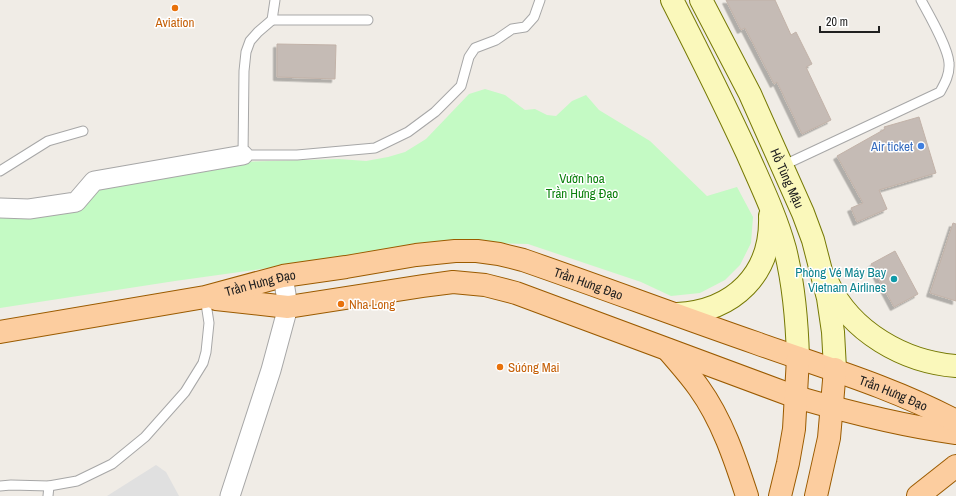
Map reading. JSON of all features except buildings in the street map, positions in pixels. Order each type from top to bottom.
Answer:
[{"type":"main road","name":"Hồ Tùng Mậu","points":[[672,0],[722,99],[767,197],[785,250],[791,277],[797,317],[798,358]]},
{"type":"main road","name":"Hồ Tùng Mậu","points":[[701,0],[750,94],[803,213],[813,240],[822,269],[828,298],[833,332],[835,370]]},
{"type":"main road","points":[[677,314],[692,313],[720,304],[744,287],[755,274],[768,245],[770,212],[767,197]]},
{"type":"main road","name":"Trần Hưng Đạo","points":[[0,332],[205,297],[283,276],[416,255],[455,251],[499,254],[523,260],[835,370],[909,399],[956,421]]},
{"type":"main road","points":[[822,269],[840,302],[852,317],[881,341],[898,351],[916,358],[956,366]]},
{"type":"main road","name":"Trần Hưng Đạo","points":[[205,297],[288,307],[453,282],[485,285],[516,293],[796,397],[832,408],[932,430],[956,433]]},
{"type":"main road","points":[[667,349],[700,389],[717,417],[732,453],[747,496]]},
{"type":"main road","points":[[780,496],[794,429],[798,358]]},
{"type":"main road","points":[[816,496],[829,438],[835,370]]},
{"type":"main road","points":[[918,496],[956,466]]},
{"type":"street","points":[[0,208],[29,209],[76,202],[94,181],[243,155]]},
{"type":"street","points":[[230,496],[271,370],[288,307],[283,276]]},
{"type":"lane","points":[[272,20],[275,0]]},
{"type":"lane","points":[[368,20],[272,20],[258,32],[250,42],[246,52],[244,71],[243,155],[297,155],[374,148],[408,132],[435,112],[461,86],[469,57],[475,48],[496,40],[512,29],[525,27],[534,17],[540,0]]},
{"type":"lane","points":[[782,166],[940,92],[947,79],[949,63],[946,49],[922,0]]},
{"type":"lane","points":[[0,171],[48,141],[83,131]]},
{"type":"lane","points":[[0,486],[49,486],[77,481],[112,464],[145,437],[185,392],[203,363],[206,352],[209,323],[205,297]]},
{"type":"lane","points":[[48,496],[49,486]]},
{"type":"green space","name":"Vườn hoa Trần Hưng Đạo","points":[[485,89],[505,95],[525,110],[535,109],[547,115],[556,116],[572,101],[586,95],[599,110],[650,141],[707,196],[737,187],[753,217],[751,243],[740,265],[725,280],[700,293],[671,296],[641,282],[528,244],[453,242],[175,281],[0,308],[0,218],[65,211],[97,187],[241,162],[339,159],[366,161],[388,157],[405,152],[426,139],[469,94]]},
{"type":"shaded area","points":[[156,465],[166,472],[179,496],[107,496]]},
{"type":"place","name":"Aviation","points":[[175,8]]},
{"type":"place","name":"Air ticket","points":[[921,146]]},
{"type":"place","name":"Phòng Vé Máy Bay Vietnam Airlines","points":[[894,279]]},
{"type":"place","name":"Nha Long","points":[[341,304]]},
{"type":"place","name":"Súóng Mai","points":[[500,367]]}]
